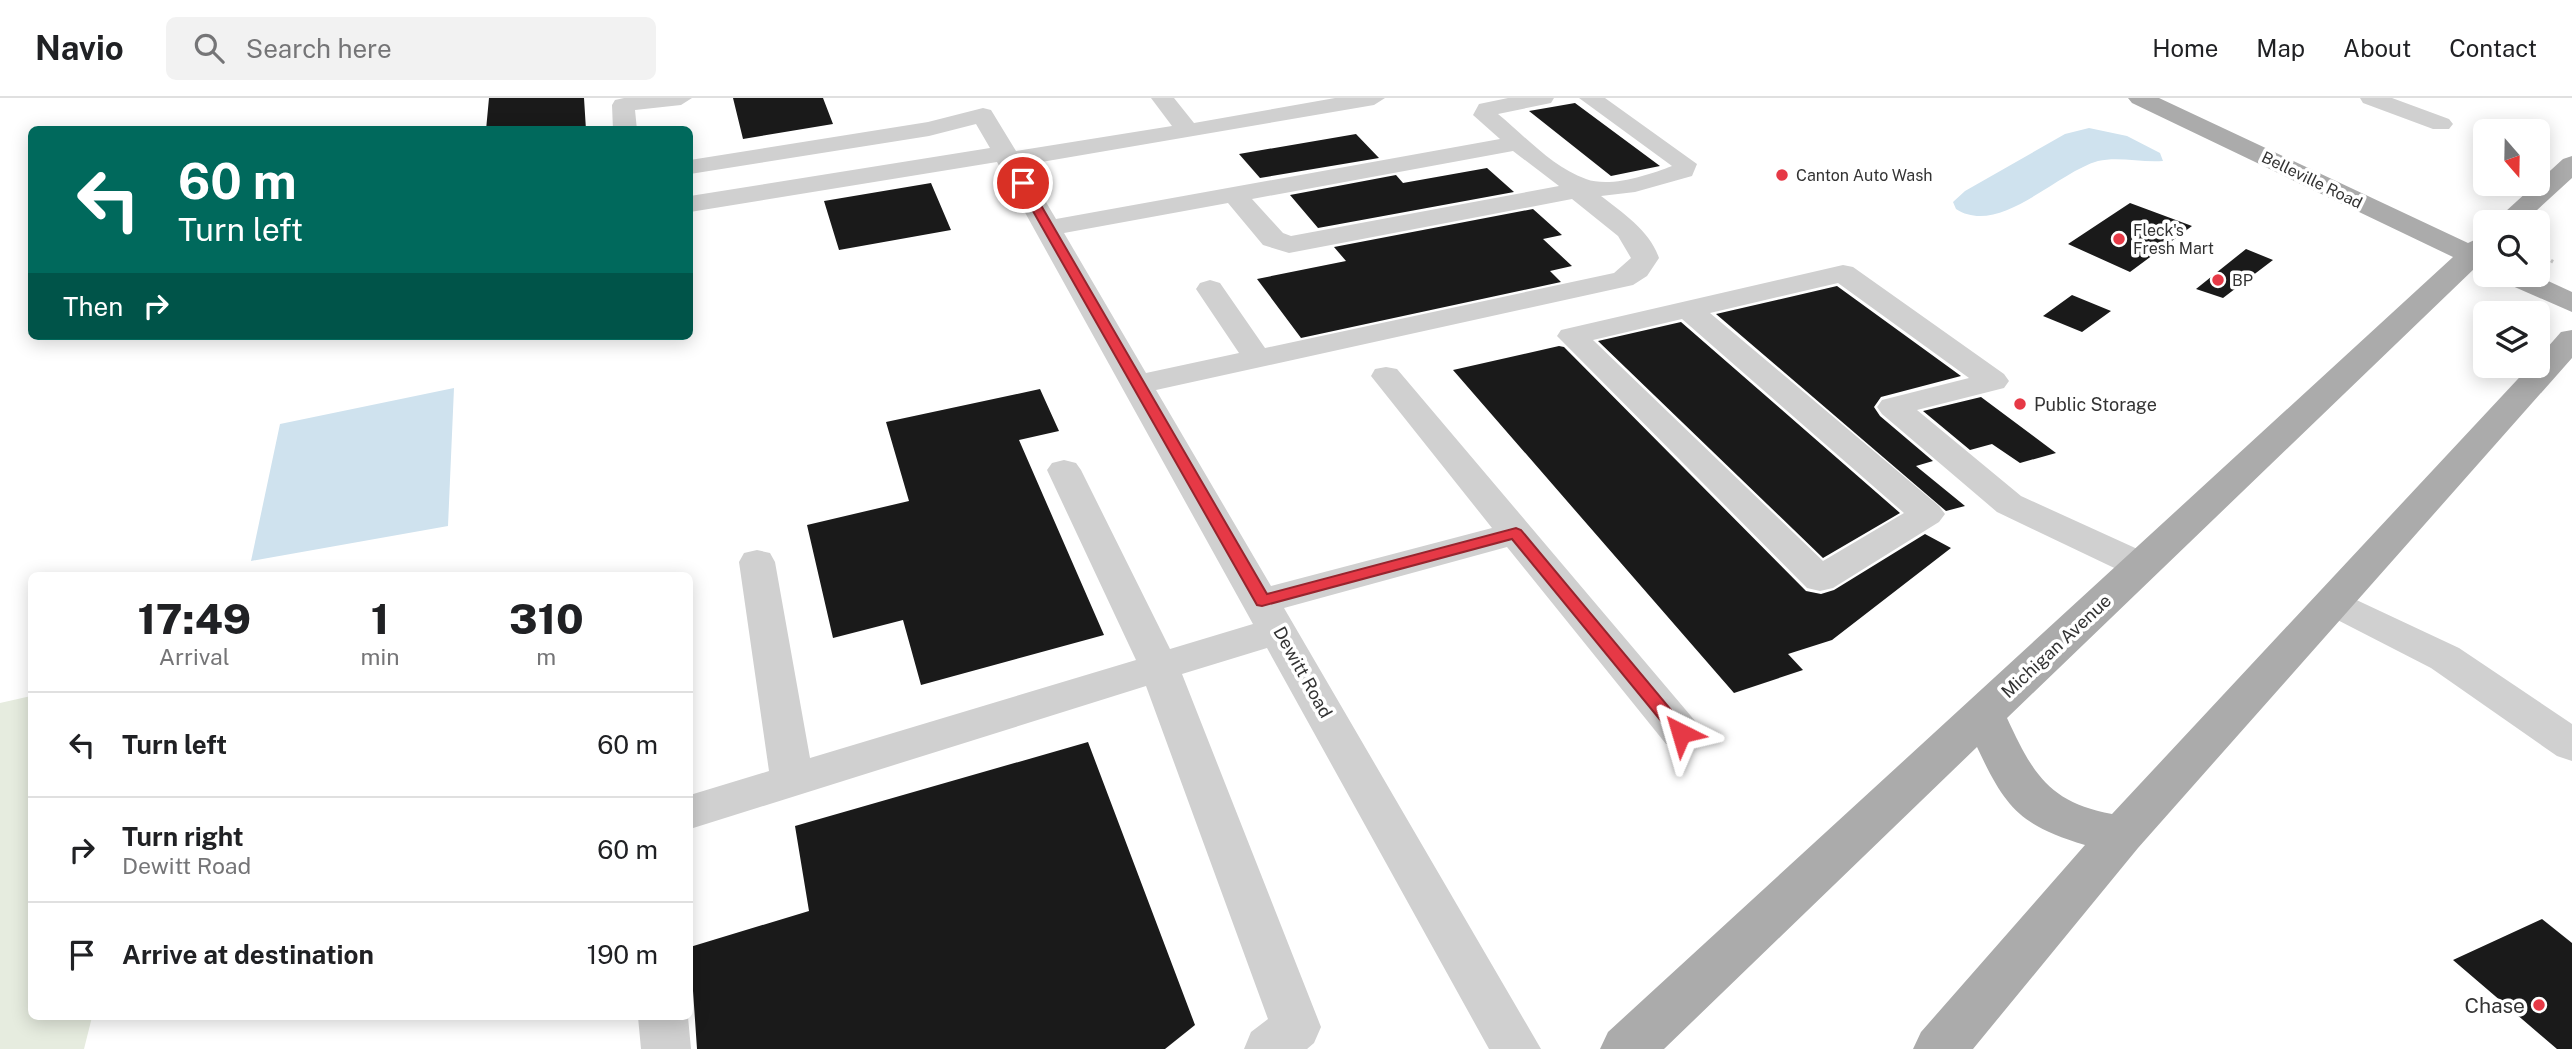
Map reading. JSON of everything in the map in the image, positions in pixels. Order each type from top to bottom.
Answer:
[{"type":"main road","name":"Belleville Road","points":[[2140,98],[2473,251]]},
{"type":"main road","points":[[2521,210],[2572,164]]},
{"type":"main road","name":"Michigan Avenue","points":[[1627,1049],[2142,566],[2473,260]]},
{"type":"main road","points":[[2537,287],[2572,303]]},
{"type":"main road","points":[[1940,1049],[2122,835],[2572,339]]},
{"type":"main road","points":[[1984,714],[2011,777],[2033,802],[2053,816],[2088,829],[2122,835]]},
{"type":"street","points":[[625,126],[623,105],[681,98]]},
{"type":"street","points":[[946,98],[986,106]]},
{"type":"street","points":[[1162,98],[1188,131]]},
{"type":"street","points":[[693,204],[1188,131],[1374,98]]},
{"type":"street","points":[[1543,98],[1487,109],[1485,115],[1569,182],[1582,189]]},
{"type":"street","points":[[1235,195],[1272,239],[1289,246],[1582,189],[1606,188],[1683,171],[1685,164],[1590,98]]},
{"type":"street","points":[[2371,98],[2441,124]]},
{"type":"street","points":[[693,167],[929,129],[986,106]]},
{"type":"street","name":"Dewitt Road","points":[[986,106],[1007,156],[1516,1049]]},
{"type":"street","points":[[1049,228],[1520,143]]},
{"type":"street","points":[[1688,309],[1927,514],[1820,579],[1572,336],[1688,309],[1843,274],[1993,381],[1893,407],[2009,504],[2142,566]]},
{"type":"street","points":[[1210,289],[1258,358]]},
{"type":"street","points":[[1386,376],[1681,733]]},
{"type":"street","points":[[1064,471],[1159,667],[1296,1027],[1269,1049]]},
{"type":"street","points":[[693,811],[1159,667],[1270,615],[1516,533]]},
{"type":"street","points":[[757,562],[792,780]]},
{"type":"street","points":[[2333,603],[2445,658],[2572,745]]},
{"type":"street","points":[[663,1020],[666,1049]]},
{"type":"lane","points":[[1139,384],[1623,279],[1637,270],[1646,258],[1644,250],[1582,189]]},
{"type":"shaded area","points":[[28,697],[28,1020],[91,1020],[84,1049],[0,1049],[0,703]]},
{"type":"water","points":[[2089,128],[2127,136],[2160,153],[2163,161],[2098,161],[2009,209],[1990,215],[1973,215],[1956,209],[1953,202],[1965,191],[2065,134]]},
{"type":"water","points":[[454,388],[448,526],[251,561],[280,424]]},
{"type":"building","points":[[489,98],[584,98],[586,126],[486,126]]},
{"type":"building","points":[[733,98],[823,98],[833,124],[743,139]]},
{"type":"building","points":[[1575,103],[1660,166],[1611,176],[1529,111]]},
{"type":"building","points":[[1356,134],[1379,158],[1260,178],[1239,154]]},
{"type":"building","points":[[1487,168],[1514,192],[1318,228],[1290,195],[1396,175],[1403,183]]},
{"type":"building","points":[[931,183],[951,230],[839,250],[824,201]]},
{"type":"building","name":"Fleck's Fresh Mart","points":[[2130,203],[2192,226],[2130,272],[2068,244]]},
{"type":"building","points":[[1533,209],[1562,235],[1543,239],[1572,266],[1550,271],[1561,282],[1301,338],[1257,279],[1346,261],[1334,247]]},
{"type":"building","points":[[2246,249],[2273,260],[2223,298],[2196,289]]},
{"type":"building","points":[[1837,286],[1961,376],[1881,397],[1874,407],[1880,416],[1933,461],[1916,466],[1965,506],[1946,511],[1716,314]]},
{"type":"building","points":[[2072,295],[2111,311],[2082,332],[2043,316]]},
{"type":"building","points":[[1681,322],[1900,513],[1823,558],[1598,341]]},
{"type":"building","points":[[1564,347],[1806,591],[1821,594],[1834,590],[1925,534],[1951,548],[1832,640],[1788,654],[1803,670],[1734,693],[1453,370]]},
{"type":"building","points":[[1040,389],[1059,431],[1019,440],[1104,635],[921,685],[903,620],[833,638],[807,525],[909,501],[886,422]]},
{"type":"building","points":[[1981,397],[2056,453],[2020,463],[1992,444],[1970,450],[1923,411]]},
{"type":"building","points":[[1088,742],[1195,1025],[1165,1049],[697,1049],[693,946],[809,911],[795,826]]},
{"type":"building","name":"Chase","points":[[2542,919],[2572,943],[2572,1049],[2557,1049],[2453,960]]},
{"type":"place","name":"Canton Auto Wash","points":[[1782,175]]},
{"type":"place","name":"Fleck's Fresh Mart","points":[[2119,239]]},
{"type":"place","name":"BP","points":[[2218,280]]},
{"type":"place","name":"Public Storage","points":[[2020,404]]},
{"type":"place","name":"Chase","points":[[2539,1005]]},
{"type":"route","points":[[1023,183],[1262,601],[1516,533],[1681,733]]}]
